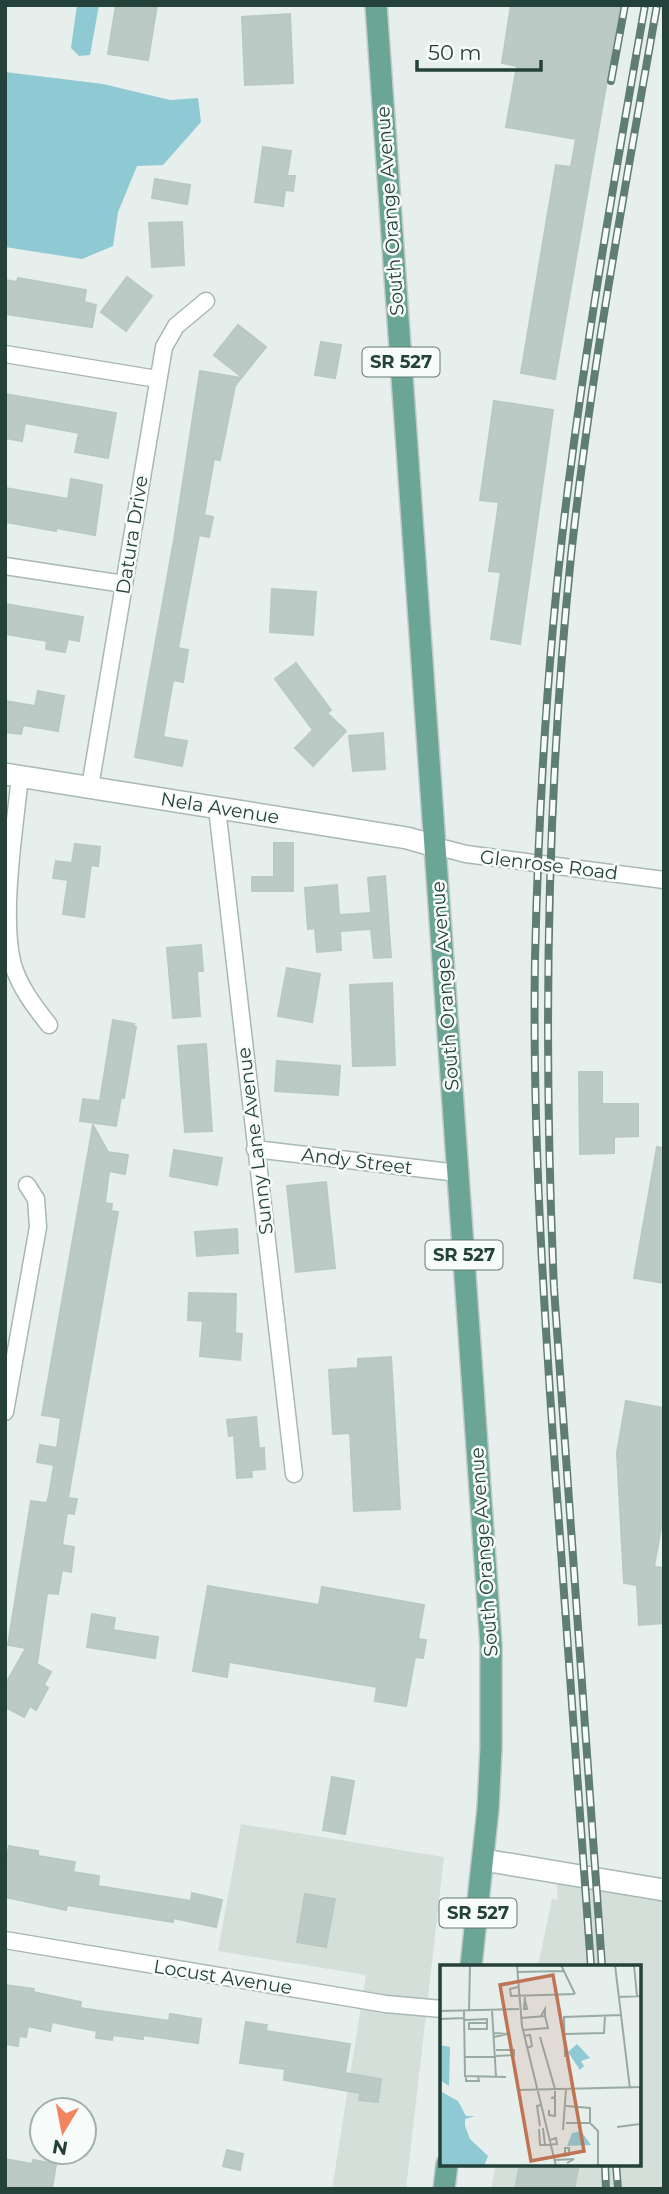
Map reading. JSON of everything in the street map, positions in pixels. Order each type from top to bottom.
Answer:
[{"type":"main road","name":"South Orange Avenue","points":[[376,5],[491,1646],[491,1748],[484,1860],[471,1965]]},
{"type":"main road","points":[[444,2189],[447,2166]]},
{"type":"street","name":"Datura Drive","points":[[90,787],[164,347],[176,326],[206,301]]},
{"type":"street","points":[[5,354],[157,379]]},
{"type":"street","points":[[5,566],[124,584]]},
{"type":"street","name":"Nela Avenue","points":[[12,775],[407,838],[435,846]]},
{"type":"street","points":[[12,775],[8,935],[13,965],[28,998],[49,1025]]},
{"type":"street","name":"Sunny Lane Avenue","points":[[217,808],[294,1474]]},
{"type":"street","name":"Glenrose Road","points":[[435,846],[466,854],[664,880]]},
{"type":"street","name":"Andy Street","points":[[256,1149],[458,1173]]},
{"type":"street","points":[[5,1412],[38,1227],[36,1199],[27,1185]]},
{"type":"street","points":[[484,1860],[664,1890]]},
{"type":"street","name":"Locust Avenue","points":[[5,1940],[386,2004],[440,2009]]},
{"type":"shaded area","points":[[241,1824],[444,1857],[406,2189],[332,2189],[366,1975],[218,1951]]},
{"type":"shaded area","points":[[556,1875],[664,1893],[664,2189],[491,2189],[496,2166],[641,2166],[641,1965],[538,1965],[552,1899],[558,1900]]},
{"type":"water","points":[[77,5],[99,5],[90,55],[79,56],[71,48]]},
{"type":"water","points":[[5,72],[103,84],[170,100],[198,98],[201,122],[163,165],[137,166],[118,212],[113,246],[82,259],[5,247]]},
{"type":"building","points":[[116,5],[157,5],[148,60],[108,54]]},
{"type":"building","points":[[511,5],[620,5],[555,379],[521,373],[556,165],[571,167],[576,139],[506,127],[517,66],[502,63]]},
{"type":"building","points":[[290,14],[293,83],[245,85],[242,17]]},
{"type":"building","points":[[263,147],[291,151],[287,176],[295,176],[293,191],[285,190],[283,206],[255,202]]},
{"type":"building","points":[[155,179],[190,185],[187,204],[152,198]]},
{"type":"building","points":[[182,222],[184,265],[152,267],[149,223]]},
{"type":"building","points":[[127,277],[152,296],[126,331],[101,312]]},
{"type":"building","points":[[18,278],[86,290],[84,302],[96,305],[92,327],[5,314],[5,280],[17,282]]},
{"type":"building","points":[[238,325],[266,347],[242,377],[214,355]]},
{"type":"building","points":[[321,342],[341,345],[335,378],[315,375]]},
{"type":"building","points":[[200,371],[241,378],[235,386],[220,460],[214,459],[204,515],[213,517],[209,537],[199,535],[178,648],[188,650],[183,682],[173,680],[163,737],[187,741],[182,766],[135,757],[174,540]]},
{"type":"building","points":[[5,394],[116,413],[108,458],[75,452],[79,433],[25,423],[22,441],[5,438]]},
{"type":"building","points":[[494,401],[553,410],[520,644],[491,639],[501,572],[489,571],[499,502],[480,500]]},
{"type":"building","points":[[71,479],[102,485],[95,535],[5,522],[5,488],[68,499]]},
{"type":"building","points":[[272,589],[316,592],[313,635],[270,632]]},
{"type":"building","points":[[5,604],[83,617],[79,641],[68,639],[65,652],[46,649],[47,641],[5,634]]},
{"type":"building","points":[[296,663],[331,710],[327,713],[346,731],[313,766],[295,748],[313,730],[275,679]]},
{"type":"building","points":[[38,691],[64,696],[58,731],[23,725],[21,734],[5,732],[5,701],[35,706]]},
{"type":"building","points":[[383,733],[385,769],[353,771],[349,736]]},
{"type":"building","points":[[274,843],[293,843],[293,891],[252,891],[252,877],[274,877]]},
{"type":"building","points":[[75,844],[100,847],[98,866],[91,865],[84,917],[63,914],[68,880],[53,878],[56,861],[72,863]]},
{"type":"building","points":[[385,876],[391,957],[374,958],[371,929],[340,931],[341,950],[317,952],[315,928],[308,929],[305,888],[337,885],[339,915],[371,913],[368,878]]},
{"type":"building","points":[[201,945],[203,971],[197,971],[200,1016],[173,1018],[167,948]]},
{"type":"building","points":[[287,968],[320,974],[312,1022],[278,1016]]},
{"type":"building","points":[[392,983],[395,1065],[353,1066],[350,985]]},
{"type":"building","points":[[113,1020],[134,1024],[136,1027],[124,1098],[121,1097],[116,1126],[80,1121],[83,1099],[100,1101]]},
{"type":"building","points":[[206,1044],[212,1131],[185,1132],[178,1046]]},
{"type":"building","points":[[277,1061],[340,1066],[338,1095],[275,1091]]},
{"type":"building","points":[[579,1072],[602,1072],[602,1104],[638,1104],[638,1136],[614,1137],[614,1153],[580,1154]]},
{"type":"building","points":[[93,1125],[108,1152],[128,1155],[125,1174],[109,1171],[105,1203],[112,1204],[111,1211],[118,1212],[68,1498],[77,1499],[74,1514],[67,1513],[62,1545],[74,1547],[71,1572],[62,1570],[58,1594],[47,1593],[37,1664],[51,1672],[44,1685],[48,1688],[36,1710],[30,1706],[24,1717],[5,1707],[5,1685],[26,1648],[8,1645],[31,1501],[47,1503],[54,1465],[37,1462],[40,1445],[57,1448],[61,1418],[42,1415]]},
{"type":"building","points":[[657,1147],[664,1148],[664,1283],[634,1278]]},
{"type":"building","points":[[174,1150],[222,1158],[217,1185],[170,1176]]},
{"type":"building","points":[[326,1182],[335,1268],[296,1272],[287,1186]]},
{"type":"building","points":[[237,1229],[238,1253],[197,1256],[195,1232]]},
{"type":"building","points":[[189,1293],[236,1294],[235,1333],[242,1334],[240,1360],[200,1356],[203,1321],[188,1320]]},
{"type":"building","points":[[391,1357],[400,1509],[354,1511],[350,1433],[333,1434],[329,1370],[358,1368],[358,1359]]},
{"type":"building","points":[[626,1401],[664,1408],[664,1511],[654,1567],[664,1568],[664,1623],[639,1625],[637,1585],[624,1583],[617,1453]]},
{"type":"building","points":[[256,1417],[259,1449],[264,1448],[265,1469],[251,1470],[252,1477],[237,1478],[234,1435],[229,1436],[227,1420]]},
{"type":"building","points":[[208,1586],[319,1605],[322,1587],[424,1605],[418,1639],[426,1640],[423,1658],[415,1657],[406,1706],[375,1701],[377,1687],[229,1662],[227,1677],[193,1671]]},
{"type":"building","points":[[92,1614],[115,1618],[113,1630],[158,1637],[155,1658],[87,1647]]},
{"type":"building","points":[[332,1777],[354,1781],[345,1834],[323,1830]]},
{"type":"building","points":[[9,1846],[38,1851],[38,1856],[75,1862],[73,1872],[99,1876],[98,1886],[191,1901],[192,1893],[222,1900],[216,1927],[173,1918],[173,1922],[67,1905],[66,1910],[5,1897],[5,1866]]},
{"type":"building","points":[[305,1894],[335,1899],[326,1947],[297,1942]]},
{"type":"building","points":[[5,1985],[34,1989],[33,1992],[81,2002],[80,2008],[169,2021],[170,2014],[201,2019],[198,2043],[143,2035],[143,2039],[113,2035],[112,2040],[96,2038],[97,2031],[52,2022],[50,2031],[28,2026],[26,2037],[19,2036],[18,2046],[5,2044]]},
{"type":"building","points":[[246,2022],[267,2025],[266,2031],[350,2044],[345,2073],[381,2079],[378,2102],[359,2100],[360,2093],[284,2080],[285,2069],[240,2063]]},
{"type":"building","points":[[227,2150],[243,2154],[240,2170],[223,2166]]},
{"type":"building","points":[[5,2159],[28,2163],[28,2166],[56,2166],[52,2189],[5,2189]]},
{"type":"building","points":[[520,2166],[579,2166],[574,2189],[515,2189]]},
{"type":"railway","points":[[611,81],[625,5]]},
{"type":"railway","points":[[591,1965],[543,1286],[535,1089],[535,958],[546,711],[563,526],[596,292],[645,5]]},
{"type":"railway","points":[[602,1965],[554,1288],[548,1105],[549,922],[556,739],[579,487],[610,280],[657,5]]},
{"type":"railway","points":[[605,2166],[606,2189]]},
{"type":"railway","points":[[616,2166],[618,2189]]}]
